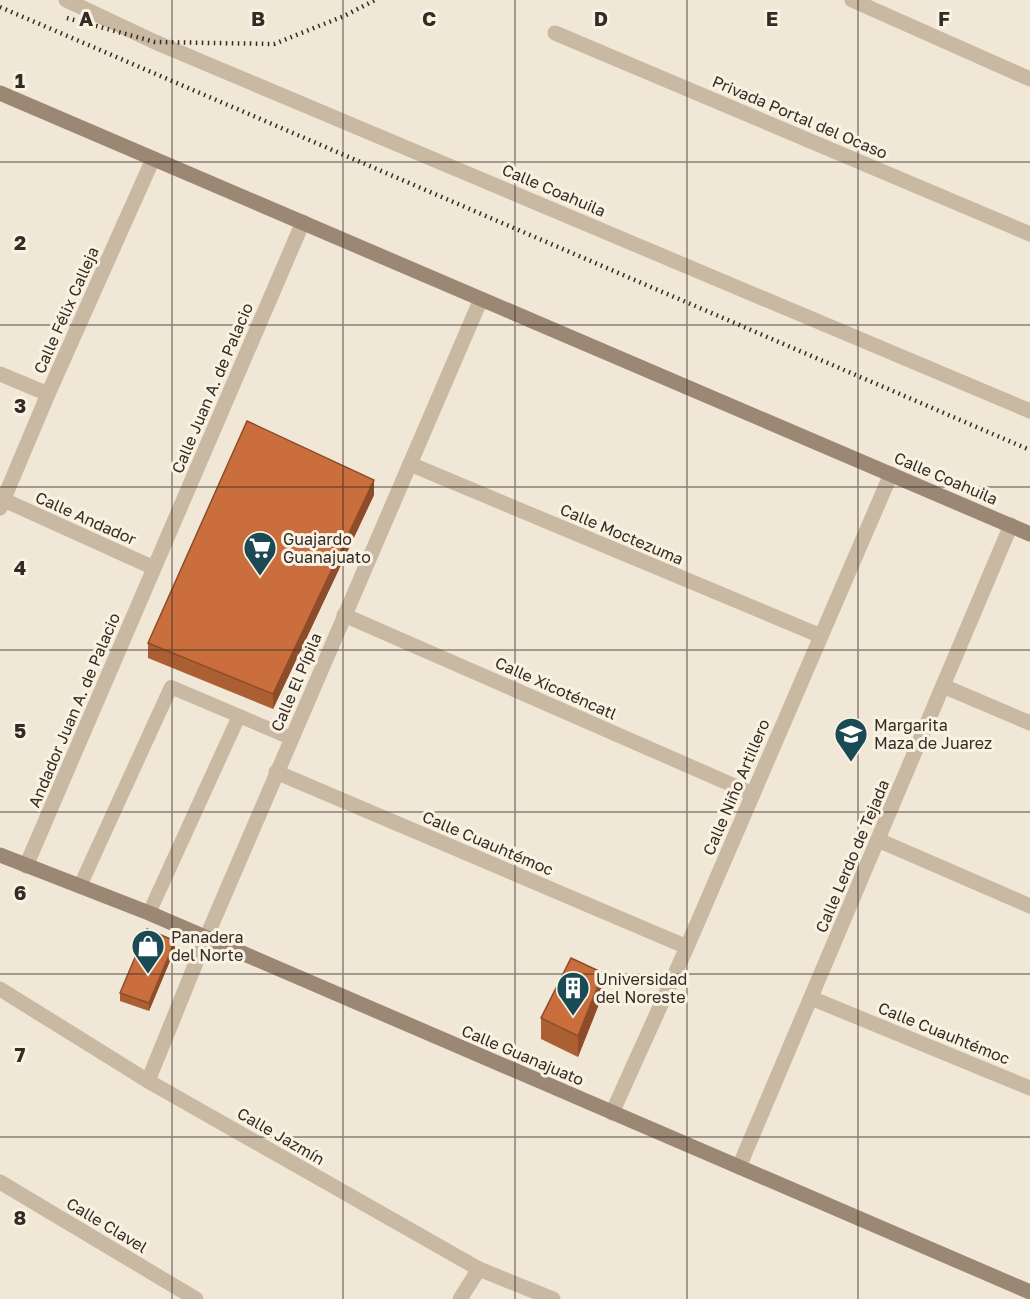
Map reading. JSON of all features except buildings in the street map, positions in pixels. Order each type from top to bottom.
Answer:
[{"type":"street","name":"Calle Coahuila","points":[[66,0],[155,42],[1030,411]]},
{"type":"street","points":[[852,0],[1030,79]]},
{"type":"street","name":"Privada Portal del Ocaso","points":[[555,33],[1030,234]]},
{"type":"street","name":"Calle Coahuila","points":[[0,93],[1030,534]]},
{"type":"street","name":"Calle Félix Calleja","points":[[2,504],[48,394],[153,159]]},
{"type":"street","name":"Calle Juan A. de Palacio","points":[[154,568],[303,222]]},
{"type":"street","name":"Calle El Pípila","points":[[148,1081],[276,772],[481,299]]},
{"type":"street","points":[[0,374],[48,394]]},
{"type":"street","name":"Calle Moctezuma","points":[[410,464],[821,636]]},
{"type":"street","name":"Calle Niño Artillero","points":[[612,1113],[687,947],[891,474]]},
{"type":"street","name":"Calle Andador","points":[[2,504],[154,568]]},
{"type":"street","name":"Calle Lerdo de Tejada","points":[[739,1167],[1011,525]]},
{"type":"street","name":"Andador Juan A. de Palacio","points":[[26,866],[154,568]]},
{"type":"street","name":"Calle Xicoténcatl","points":[[344,615],[753,794]]},
{"type":"street","points":[[943,686],[1030,723]]},
{"type":"street","name":"Calle Cuauhtémoc","points":[[276,772],[687,947]]},
{"type":"street","points":[[878,840],[1030,906]]},
{"type":"street","name":"Calle Guanajuato","points":[[0,855],[149,913],[1030,1292]]},
{"type":"street","name":"Calle Jazmín","points":[[0,989],[148,1081],[479,1269],[553,1299]]},
{"type":"street","name":"Calle Cuauhtémoc","points":[[811,999],[1030,1088]]},
{"type":"street","name":"Calle Clavel","points":[[0,1182],[196,1299]]},
{"type":"street","points":[[460,1299],[479,1269]]},
{"type":"lane","points":[[80,886],[171,687],[291,738]]},
{"type":"lane","points":[[149,913],[239,716]]},
{"type":"railway","points":[[67,18],[155,42],[274,44],[344,16],[375,0]]},
{"type":"railway","points":[[0,7],[1030,450]]},
{"type":"place","name":"Guajardo Guanajuato","points":[[260,577]]},
{"type":"place","name":"Margarita Maza de Juarez","points":[[851,763]]},
{"type":"place","name":"Panadera del Norte","points":[[148,975]]},
{"type":"place","name":"Universidad del Noreste","points":[[573,1017]]}]
